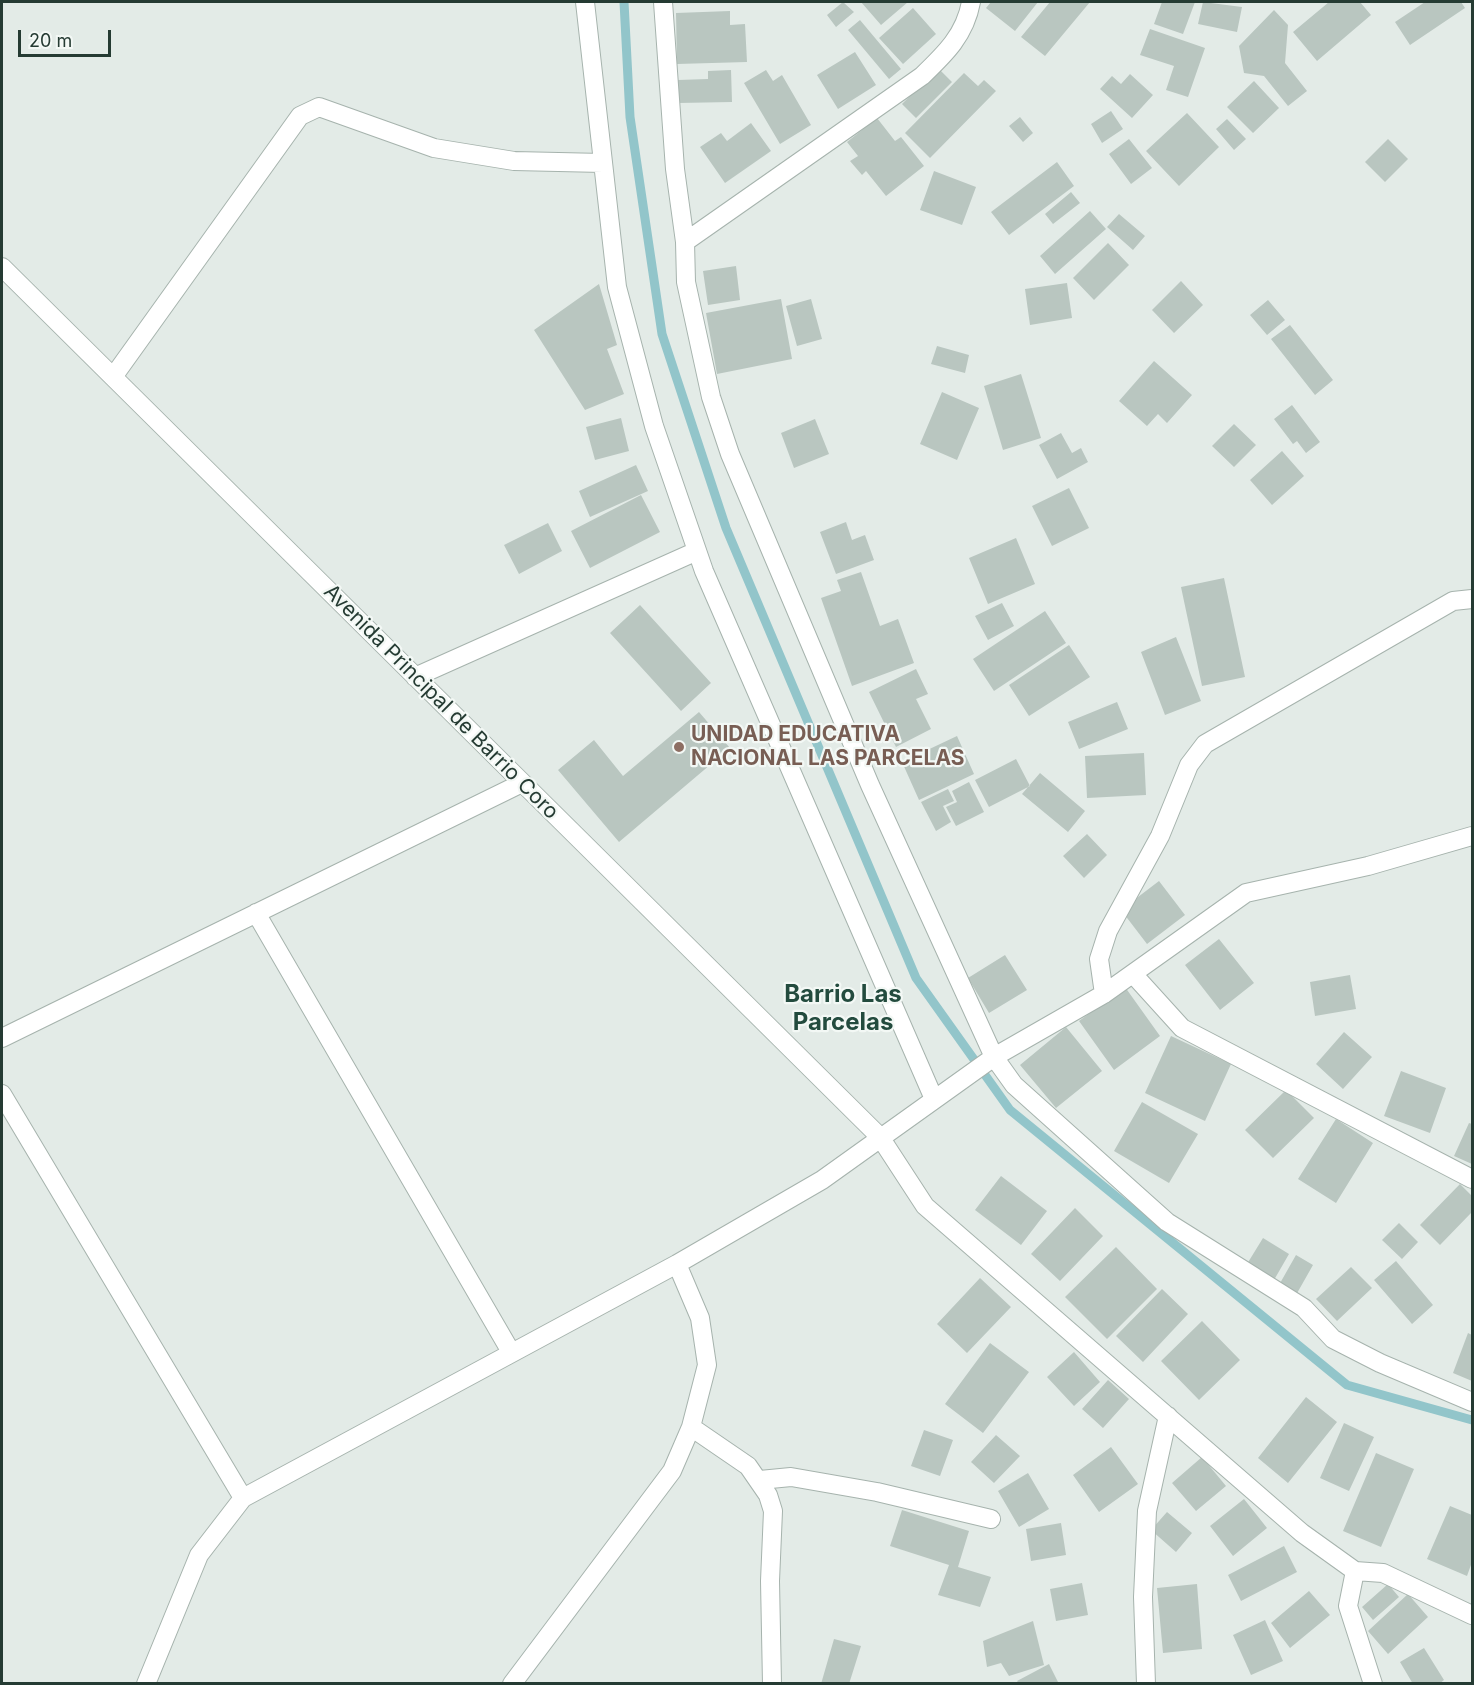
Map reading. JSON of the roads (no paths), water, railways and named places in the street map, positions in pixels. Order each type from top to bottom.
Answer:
[{"type":"street","points":[[585,2],[617,287],[654,426],[697,551],[934,1099]]},
{"type":"street","points":[[663,2],[675,169],[685,242],[686,282],[697,338],[730,454],[870,785],[993,1058],[1014,1085],[1167,1222],[1304,1308],[1333,1339],[1380,1364],[1473,1402]]},
{"type":"street","points":[[685,242],[922,76],[951,48],[962,32],[971,2]]},
{"type":"street","points":[[113,377],[300,116],[320,107],[434,148],[514,160],[603,163]]},
{"type":"street","name":"Avenida Principal de Barrio Coro","points":[[2,267],[880,1137],[925,1206],[1302,1533],[1355,1571]]},
{"type":"street","points":[[415,677],[697,551]]},
{"type":"street","points":[[1104,994],[1099,959],[1108,931],[1160,836],[1189,765],[1205,744],[1453,601],[1473,599]]},
{"type":"street","points":[[2,1038],[522,783]]},
{"type":"street","points":[[146,1683],[200,1556],[243,1498],[677,1264],[822,1180],[993,1058],[1104,994],[1246,893],[1368,866],[1473,836]]},
{"type":"street","points":[[256,913],[511,1352]]},
{"type":"street","points":[[1133,974],[1182,1028],[1473,1179]]},
{"type":"street","points":[[2,1094],[243,1498]]},
{"type":"street","points":[[512,1683],[672,1471],[691,1427],[707,1365],[700,1318],[677,1264]]},
{"type":"street","points":[[1146,1683],[1143,1597],[1147,1510],[1168,1416]]},
{"type":"street","points":[[691,1427],[748,1466],[760,1480],[773,1511],[770,1581],[772,1683]]},
{"type":"street","points":[[760,1480],[791,1477],[877,1492],[992,1519]]},
{"type":"street","points":[[1373,1683],[1347,1606],[1355,1571],[1383,1573],[1473,1615]]},
{"type":"waterway","points":[[624,2],[630,117],[662,334],[726,528],[916,978],[1010,1110],[1347,1385],[1472,1420]]},
{"type":"place","name":"UNIDAD EDUCATIVA NACIONAL LAS PARCELAS","points":[[679,747]]},
{"type":"district","name":"Barrio Las Parcelas","points":[[843,1009]]}]
